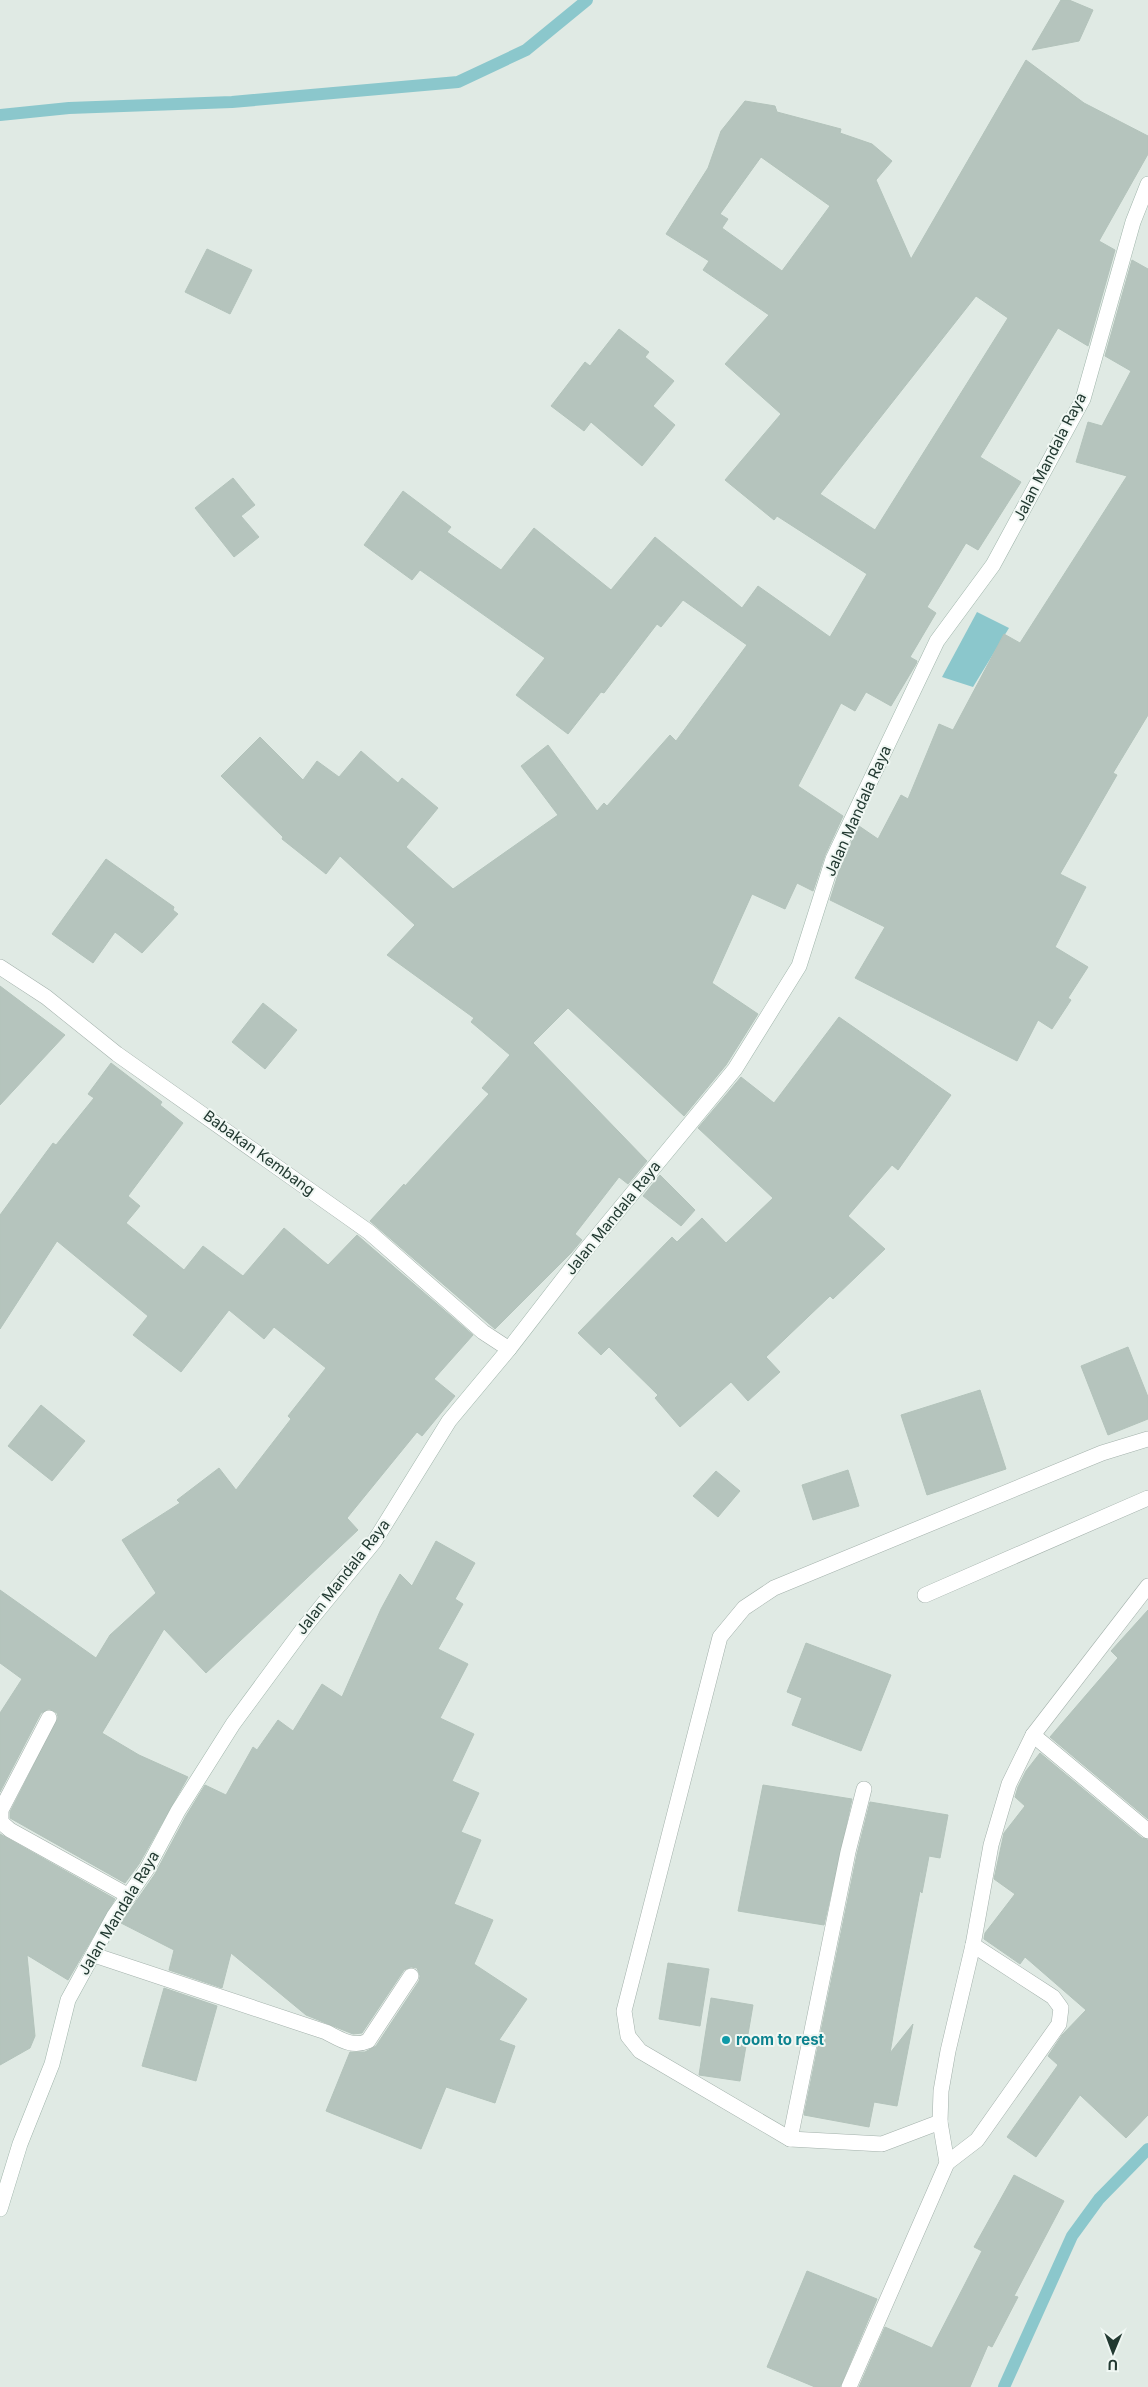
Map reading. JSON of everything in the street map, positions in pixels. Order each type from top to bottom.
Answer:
[{"type":"street","name":"Jalan Mandala Raya","points":[[0,2209],[20,2144],[52,2064],[68,2000],[114,1916],[130,1896],[147,1869],[178,1811],[233,1724],[303,1629],[374,1542],[449,1421],[509,1349],[584,1252],[735,1070],[799,966],[833,859],[937,640],[993,565],[1083,399],[1133,222],[1148,184]]},
{"type":"street","name":"Babakan Kembang","points":[[0,967],[46,998],[117,1054],[369,1232],[483,1332],[509,1349]]},
{"type":"street","points":[[940,2122],[882,2144],[790,2139],[640,2052],[628,2036],[624,2011],[720,1637],[744,1608],[774,1588],[1102,1453],[1148,1438]]},
{"type":"street","points":[[926,1595],[1148,1498]]},
{"type":"street","points":[[947,2163],[940,2122],[941,2092],[948,2051],[973,1945],[991,1845],[1009,1784],[1033,1735],[1148,1586]]},
{"type":"street","points":[[49,1718],[1,1810],[1,1822],[10,1830],[130,1896]]},
{"type":"street","points":[[1033,1735],[1148,1831]]},
{"type":"street","points":[[790,2139],[848,1852],[864,1789]]},
{"type":"street","points":[[849,2387],[947,2163],[977,2140],[1059,2024],[1061,2008],[1054,1997],[973,1945]]},
{"type":"street","points":[[94,1955],[326,2032],[346,2043],[359,2045],[368,2041],[411,1976]]},
{"type":"water","points":[[977,612],[1009,628],[973,687],[942,677]]},
{"type":"building","points":[[1061,0],[1069,0],[1093,10],[1079,41],[1032,50]]},
{"type":"building","points":[[1026,60],[1084,103],[1148,136],[1148,154],[1099,241],[1115,250],[1088,346],[1058,328],[980,457],[1021,482],[978,550],[966,543],[927,607],[936,613],[910,657],[917,661],[916,664],[891,706],[866,692],[855,711],[841,703],[798,786],[843,816],[825,855],[813,891],[797,883],[785,909],[752,894],[712,983],[758,1014],[726,1065],[684,1116],[568,1008],[533,1043],[647,1161],[628,1184],[619,1177],[575,1234],[582,1240],[495,1329],[370,1221],[404,1184],[405,1186],[489,1094],[482,1088],[510,1055],[471,1022],[474,1018],[387,955],[415,925],[340,856],[326,874],[282,839],[283,837],[221,776],[260,737],[303,780],[317,761],[339,777],[361,751],[398,783],[402,778],[438,808],[406,847],[453,889],[558,815],[521,766],[548,745],[597,811],[604,803],[607,806],[670,735],[676,741],[747,645],[683,600],[661,627],[657,624],[604,693],[601,692],[568,734],[516,695],[545,658],[420,570],[412,580],[364,545],[403,491],[451,527],[447,532],[501,570],[534,528],[611,590],[655,537],[742,608],[758,586],[830,637],[867,574],[777,516],[774,520],[725,480],[781,414],[725,364],[769,315],[703,270],[709,261],[666,234],[708,168],[721,131],[745,101],[775,106],[777,112],[841,129],[840,133],[872,144],[892,161],[876,180],[911,259]],"holes":[[[761,157],[830,206],[782,271],[722,228],[728,219],[720,214]],[[976,296],[1008,318],[875,530],[820,494]]]},
{"type":"building","points":[[207,249],[252,270],[230,314],[185,292]]},
{"type":"building","points":[[1132,260],[1148,269],[1148,715],[1113,773],[1117,775],[1060,874],[1086,887],[1055,947],[1088,967],[1068,998],[1071,1000],[1052,1029],[1038,1020],[1017,1061],[855,978],[885,927],[830,900],[842,862],[859,826],[878,839],[901,795],[908,799],[939,724],[953,730],[1004,634],[1020,643],[1127,476],[1076,462],[1088,422],[1102,426],[1131,371],[1105,356]]},
{"type":"building","points":[[619,329],[649,352],[645,357],[674,381],[653,406],[675,425],[642,466],[591,422],[584,431],[551,406],[585,362],[590,366]]},
{"type":"building","points":[[233,478],[255,505],[241,516],[259,537],[234,557],[195,508]]},
{"type":"building","points":[[106,859],[174,907],[173,910],[178,914],[142,953],[115,932],[93,963],[52,934]]},
{"type":"building","points":[[0,986],[65,1035],[0,1105]]},
{"type":"building","points":[[263,1003],[297,1030],[265,1069],[232,1042]]},
{"type":"building","points":[[839,1017],[951,1095],[898,1170],[892,1165],[848,1216],[885,1249],[833,1299],[830,1296],[766,1357],[780,1372],[748,1401],[731,1382],[680,1427],[655,1398],[658,1395],[609,1347],[601,1355],[578,1333],[672,1237],[677,1242],[702,1218],[726,1243],[773,1198],[698,1128],[741,1077],[774,1103]]},
{"type":"building","points":[[111,1063],[162,1102],[160,1105],[183,1123],[128,1196],[140,1206],[126,1223],[184,1270],[203,1246],[243,1276],[284,1228],[328,1265],[357,1235],[473,1335],[434,1379],[455,1396],[422,1436],[417,1432],[347,1518],[358,1530],[206,1673],[164,1629],[102,1733],[139,1755],[188,1777],[139,1864],[125,1883],[10,1818],[10,1812],[58,1717],[57,1713],[49,1709],[41,1713],[0,1792],[0,1713],[22,1679],[0,1663],[0,1590],[96,1658],[110,1635],[156,1593],[122,1540],[180,1503],[177,1500],[219,1468],[236,1490],[291,1419],[288,1416],[326,1368],[274,1327],[264,1339],[229,1310],[181,1372],[133,1335],[148,1316],[57,1241],[0,1329],[0,1215],[53,1143],[56,1145],[94,1098],[88,1094]]},
{"type":"building","points":[[660,1175],[695,1210],[681,1226],[643,1196]]},
{"type":"building","points":[[1128,1347],[1148,1397],[1148,1419],[1108,1435],[1081,1366]]},
{"type":"building","points":[[980,1390],[1006,1469],[927,1495],[901,1415]]},
{"type":"building","points":[[41,1405],[85,1441],[52,1481],[8,1446]]},
{"type":"building","points":[[848,1470],[859,1506],[813,1520],[802,1485]]},
{"type":"building","points":[[716,1471],[740,1491],[718,1517],[693,1496]]},
{"type":"building","points":[[436,1541],[475,1563],[455,1599],[463,1604],[438,1649],[468,1664],[440,1718],[474,1734],[452,1781],[479,1793],[461,1832],[481,1840],[454,1904],[493,1920],[474,1964],[527,1999],[499,2040],[515,2046],[495,2103],[446,2087],[421,2149],[326,2111],[350,2052],[365,2052],[376,2046],[419,1981],[420,1976],[417,1968],[411,1967],[404,1970],[362,2033],[353,2034],[306,2015],[231,1953],[222,1988],[169,1970],[174,1950],[121,1923],[155,1874],[205,1785],[226,1795],[253,1747],[257,1750],[278,1720],[293,1731],[322,1684],[342,1697],[381,1609],[400,1574],[412,1586]]},
{"type":"building","points":[[1148,1610],[1148,1819],[1050,1737],[1118,1658],[1111,1651]]},
{"type":"building","points":[[806,1643],[891,1675],[861,1751],[792,1725],[802,1698],[787,1692]]},
{"type":"building","points":[[1040,1753],[1142,1838],[1148,1840],[1148,2115],[1126,2138],[1080,2095],[1036,2157],[1007,2137],[1058,2065],[1048,2056],[1062,2035],[1086,2010],[1025,1957],[1020,1964],[984,1939],[985,1933],[1015,1894],[994,1879],[1004,1833],[1025,1806],[1015,1797],[1018,1787],[1026,1771]]},
{"type":"building","points":[[763,1785],[852,1799],[824,1925],[738,1911]]},
{"type":"building","points":[[870,1802],[948,1815],[940,1858],[929,1856],[922,1893],[920,1891],[898,2007],[890,2053],[913,2024],[897,2106],[874,2102],[869,2127],[804,2115],[857,1854]]},
{"type":"building","points":[[0,1834],[115,1899],[68,1980],[27,1955],[35,2036],[30,2048],[0,2065]]},
{"type":"building","points":[[668,1963],[709,1969],[700,2026],[659,2019]]},
{"type":"building","points":[[164,1988],[217,2006],[196,2081],[142,2066]]},
{"type":"building","name":"room to rest","points":[[711,1998],[753,2005],[740,2081],[699,2075]]},
{"type":"building","points":[[1014,2175],[1064,2201],[1014,2296],[1018,2297],[992,2347],[988,2345],[970,2387],[859,2387],[885,2327],[932,2348],[982,2251],[974,2247]]},
{"type":"building","points":[[807,2271],[877,2299],[840,2387],[815,2387],[767,2367]]},
{"type":"waterway","points":[[0,115],[69,108],[232,102],[458,82],[526,50],[587,0]]},
{"type":"waterway","points":[[1004,2387],[1072,2236],[1099,2199],[1148,2149]]},
{"type":"place","name":"room to rest","points":[[726,2040]]}]
